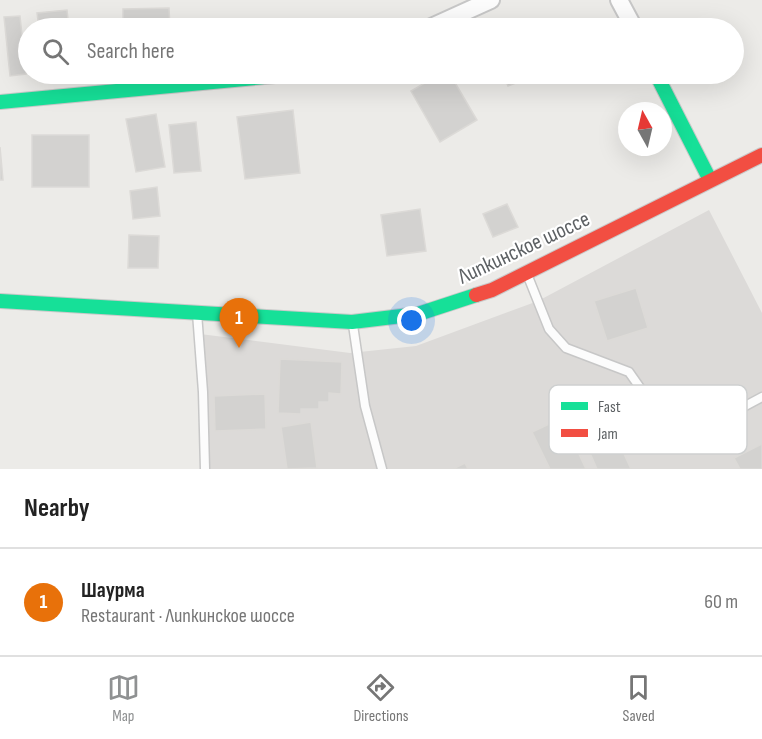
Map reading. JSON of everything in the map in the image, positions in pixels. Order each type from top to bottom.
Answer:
[{"type":"street","points":[[451,18],[491,0]]},
{"type":"street","points":[[619,0],[629,18]]},
{"type":"street","points":[[0,102],[191,84]]},
{"type":"street","points":[[661,84],[710,180]]},
{"type":"street","name":"Липкинское шоссе","points":[[0,301],[352,322],[418,314],[492,290],[762,155]]},
{"type":"lane","points":[[527,273],[549,329],[566,348],[629,372],[638,385]]},
{"type":"lane","points":[[197,312],[205,469]]},
{"type":"lane","points":[[352,322],[365,406],[382,469]]},
{"type":"lane","points":[[747,404],[762,396]]},
{"type":"shaded area","points":[[709,210],[762,313],[762,469],[200,469],[200,334],[350,353],[416,346],[538,301]]},
{"type":"building","points":[[169,8],[170,18],[123,18],[123,9]]},
{"type":"building","points":[[67,10],[68,18],[38,18],[37,13]]},
{"type":"building","points":[[20,16],[18,18],[18,75],[10,76],[4,17]]},
{"type":"building","points":[[423,84],[456,84],[477,120],[440,142],[411,91]]},
{"type":"building","points":[[293,110],[300,173],[245,179],[237,117]]},
{"type":"building","points":[[156,114],[165,167],[136,172],[126,119]]},
{"type":"building","points":[[196,122],[201,171],[174,173],[169,125]]},
{"type":"building","points":[[32,135],[89,135],[89,187],[32,187]]},
{"type":"building","points":[[0,147],[3,180],[0,180]]},
{"type":"building","points":[[157,187],[160,216],[133,219],[130,191]]},
{"type":"building","points":[[507,204],[518,227],[493,237],[483,214]]},
{"type":"building","points":[[420,209],[426,251],[387,256],[381,215]]},
{"type":"building","points":[[129,235],[159,236],[158,268],[128,268]]},
{"type":"building","points":[[636,288],[648,328],[607,341],[594,301]]},
{"type":"building","points":[[280,359],[342,362],[341,394],[329,393],[329,402],[319,402],[319,409],[301,409],[301,414],[278,413]]},
{"type":"building","points":[[265,394],[266,429],[215,431],[214,396]]},
{"type":"building","points":[[311,422],[317,468],[287,469],[281,427]]},
{"type":"building","points":[[549,424],[549,454],[579,454],[586,469],[550,469],[532,432]]},
{"type":"building","points":[[762,444],[762,469],[740,469],[734,458],[747,454],[747,452]]},
{"type":"building","points":[[590,454],[624,454],[631,469],[597,469]]},
{"type":"building","points":[[465,463],[468,469],[453,469]]},
{"type":"traffic: fast","points":[[0,102],[191,84]]},
{"type":"traffic: fast","points":[[661,84],[710,180]]},
{"type":"traffic: fast","points":[[0,301],[352,322],[418,314],[476,295]]},
{"type":"traffic: jam","points":[[476,295],[492,290],[762,155]]},
{"type":"place","name":"Шаурма","points":[[239,348]]}]
